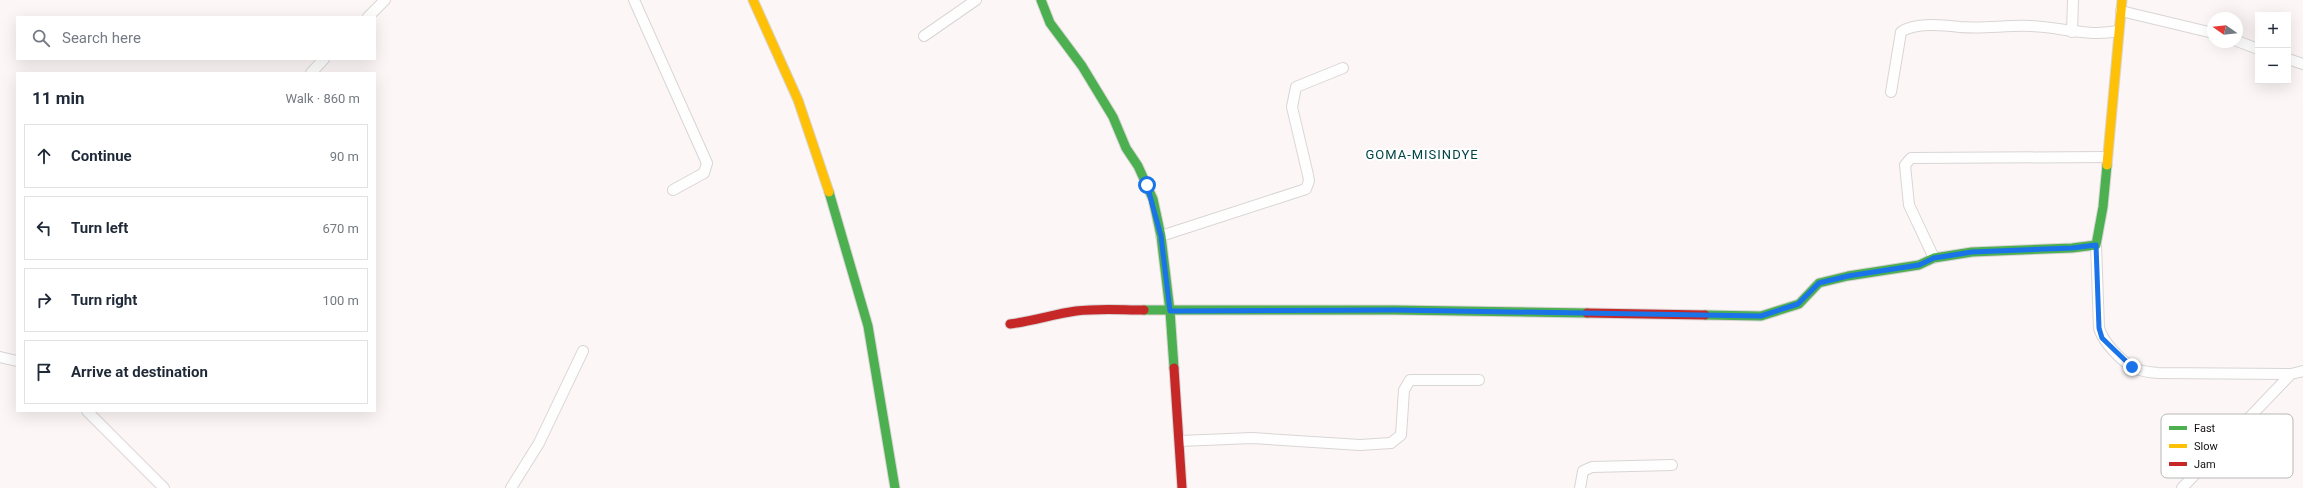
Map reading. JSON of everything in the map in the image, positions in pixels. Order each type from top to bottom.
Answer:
[{"type":"street","points":[[369,16],[385,0]]},
{"type":"street","points":[[634,0],[707,163],[704,172],[673,190]]},
{"type":"street","points":[[753,0],[798,100],[839,222],[854,273],[868,326],[895,488]]},
{"type":"street","points":[[924,36],[976,0]]},
{"type":"street","points":[[1041,0],[1050,23],[1082,66],[1113,117],[1126,148],[1147,185],[1161,236],[1170,311],[1182,488]]},
{"type":"street","points":[[2072,32],[2073,0]]},
{"type":"street","points":[[2122,0],[2103,207],[2096,245],[2099,328],[2102,338],[2132,367],[2142,371],[2158,374],[2291,374],[2303,371]]},
{"type":"street","points":[[2121,11],[2207,32]]},
{"type":"street","points":[[1891,92],[1897,45],[1901,32],[1908,27],[1940,24],[1961,27],[2019,25],[2072,32],[2103,34],[2118,31]]},
{"type":"street","points":[[2243,43],[2255,48]]},
{"type":"street","points":[[312,72],[323,60]]},
{"type":"street","points":[[2291,60],[2303,64]]},
{"type":"street","points":[[1161,236],[1306,189],[1309,181],[1308,175],[1292,106],[1296,87],[1343,68]]},
{"type":"street","points":[[1934,258],[1909,205],[1905,165],[1911,158],[2107,157]]},
{"type":"street","points":[[1010,324],[1034,321],[1076,311],[1099,309],[1170,311],[1395,310],[1761,316],[1798,304],[1819,283],[1848,276],[1919,265],[1934,258],[1972,252],[2072,248],[2096,245]]},
{"type":"street","points":[[511,488],[539,443],[584,351]]},
{"type":"street","points":[[0,356],[16,361]]},
{"type":"street","points":[[2253,414],[2291,374]]},
{"type":"street","points":[[1180,441],[1252,438],[1360,445],[1391,443],[1401,435],[1404,390],[1410,380],[1479,380]]},
{"type":"street","points":[[88,412],[164,488]]},
{"type":"street","points":[[1580,488],[1583,471],[1592,467],[1672,465]]},
{"type":"street","points":[[2182,488],[2192,478]]},
{"type":"traffic: fast","points":[[1041,0],[1050,23],[1082,66],[1113,117],[1126,148],[1138,166],[1153,199],[1161,236],[1170,311],[1174,368]]},
{"type":"traffic: fast","points":[[1705,315],[1761,316],[1799,304],[1819,283],[1848,276],[1919,265],[1934,258],[1972,252],[2072,248],[2096,245],[2103,207],[2107,165]]},
{"type":"traffic: fast","points":[[829,192],[868,326],[895,488]]},
{"type":"traffic: fast","points":[[1144,310],[1395,310],[1587,313]]},
{"type":"traffic: slow","points":[[753,0],[798,100],[829,192]]},
{"type":"traffic: slow","points":[[2107,165],[2122,0]]},
{"type":"traffic: jam","points":[[1010,324],[1085,310],[1144,310]]},
{"type":"traffic: jam","points":[[1587,313],[1705,315]]},
{"type":"traffic: jam","points":[[1174,368],[1182,488]]},
{"type":"district","name":"GOMA-MISINDYE","points":[[1422,154]]},
{"type":"route","points":[[1147,185],[1153,199],[1155,214],[1161,236],[1170,311],[1395,310],[1618,312],[1695,316],[1724,314],[1761,316],[1798,304],[1819,283],[1848,276],[1919,265],[1934,258],[1956,256],[1972,252],[2030,251],[2096,245],[2099,328],[2102,338],[2132,367]]}]
